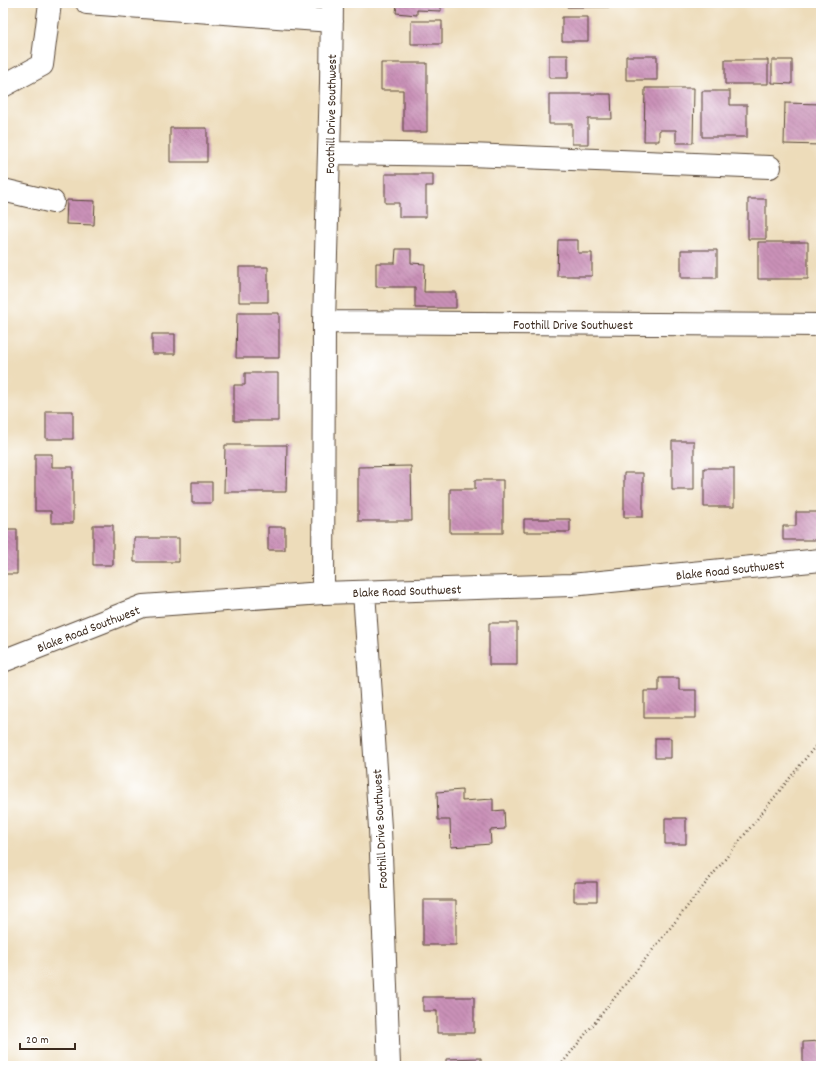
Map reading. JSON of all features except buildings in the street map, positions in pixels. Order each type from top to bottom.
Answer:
[{"type":"street","points":[[3,86],[42,65],[50,3]]},
{"type":"street","points":[[87,3],[332,12]]},
{"type":"street","name":"Foothill Drive Southwest","points":[[323,593],[324,322],[332,12]]},
{"type":"street","points":[[329,153],[469,154],[770,167]]},
{"type":"street","points":[[3,190],[53,202]]},
{"type":"street","name":"Foothill Drive Southwest","points":[[324,322],[821,326]]},
{"type":"street","name":"Blake Road Southwest","points":[[3,661],[143,606],[323,593],[571,585],[821,560]]},
{"type":"street","name":"Foothill Drive Southwest","points":[[364,592],[380,828],[389,1066]]},
{"type":"path","points":[[560,1066],[821,739]]}]
